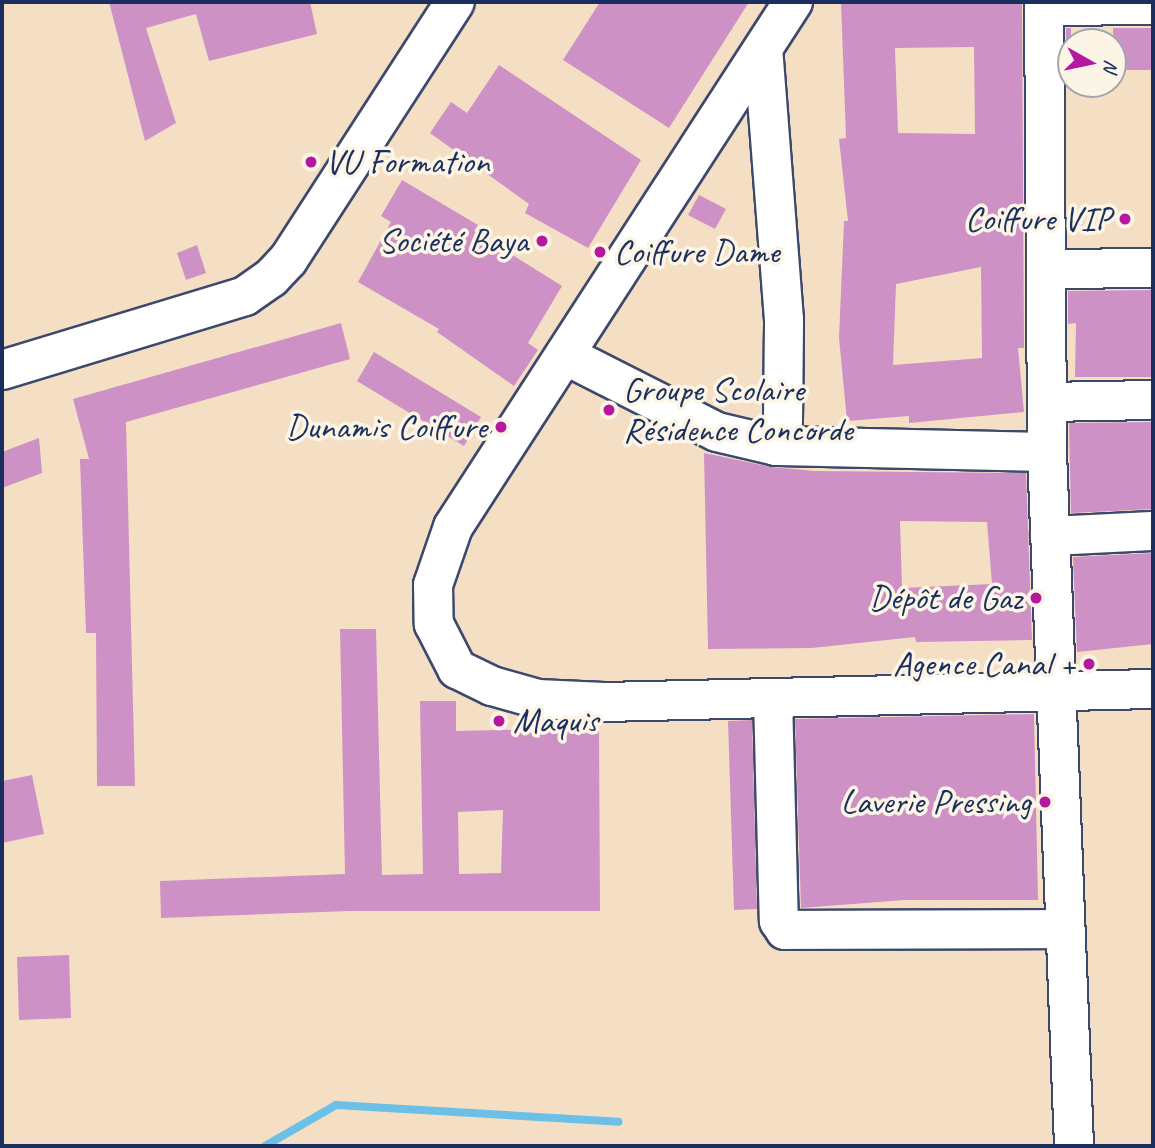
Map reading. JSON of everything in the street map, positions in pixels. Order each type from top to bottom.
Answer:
[{"type":"street","points":[[2,370],[245,296],[271,278],[296,248],[455,2]]},
{"type":"street","points":[[793,2],[453,527],[433,585],[434,624],[457,669],[492,686],[538,699],[773,698],[1153,688]]},
{"type":"street","points":[[1074,1146],[1049,536],[1044,4],[1153,5]]},
{"type":"street","points":[[763,49],[784,320],[783,419],[776,446]]},
{"type":"street","points":[[1046,269],[1153,268]]},
{"type":"street","points":[[565,355],[717,432],[776,446],[1047,452]]},
{"type":"street","points":[[1047,402],[1153,400]]},
{"type":"street","points":[[1049,536],[1153,531]]},
{"type":"street","points":[[773,698],[779,921],[785,930],[1065,929]]},
{"type":"building","points":[[109,2],[310,2],[317,34],[209,61],[196,14],[146,28],[176,123],[145,141]]},
{"type":"building","points":[[600,2],[749,2],[669,128],[563,60]]},
{"type":"building","points":[[841,2],[1022,2],[1024,348],[1018,348],[1024,412],[909,423],[909,416],[847,421],[839,338],[844,221],[848,221],[839,139],[846,138]],"holes":[[[974,47],[975,134],[898,133],[895,48]],[[981,267],[982,358],[893,365],[896,284]]]},
{"type":"building","points":[[1127,28],[1153,28],[1153,70],[1127,70]]},
{"type":"building","points":[[499,65],[641,160],[588,248],[525,213],[529,204],[430,133],[451,102],[467,113]]},
{"type":"building","points":[[402,180],[478,225],[474,231],[562,286],[528,343],[538,350],[514,386],[437,332],[439,329],[358,282],[391,222],[381,216]]},
{"type":"building","points":[[699,195],[726,209],[715,229],[688,215]]},
{"type":"building","points":[[197,245],[206,273],[186,280],[177,253]]},
{"type":"building","points":[[1153,290],[1153,377],[1075,377],[1076,323],[1068,324],[1068,291]]},
{"type":"building","points":[[341,323],[350,359],[126,422],[135,786],[97,786],[96,633],[86,633],[80,459],[89,459],[73,399]]},
{"type":"building","points":[[374,352],[481,417],[464,446],[357,381]]},
{"type":"building","points":[[1153,422],[1153,509],[1071,513],[1069,423]]},
{"type":"building","points":[[39,438],[42,473],[2,488],[2,452]]},
{"type":"building","points":[[704,453],[771,467],[815,471],[1026,473],[1032,640],[916,642],[915,637],[812,648],[708,649]],"holes":[[[900,521],[987,522],[992,584],[902,588]]]},
{"type":"building","points":[[1153,553],[1153,644],[1077,652],[1073,557]]},
{"type":"building","points":[[340,629],[376,629],[382,875],[423,874],[420,701],[456,701],[456,731],[599,728],[600,911],[349,911],[161,918],[160,881],[345,874]],"holes":[[[503,810],[501,873],[459,874],[458,812]]]},
{"type":"building","points":[[1034,714],[1038,900],[904,900],[801,908],[795,719]]},
{"type":"building","points":[[752,720],[757,909],[734,910],[728,721]]},
{"type":"building","points":[[32,775],[44,834],[2,843],[2,781]]},
{"type":"building","points":[[69,955],[71,1018],[19,1020],[17,957]]},
{"type":"waterway","points":[[265,1146],[336,1105],[618,1122]]},
{"type":"place","name":"VU Formation","points":[[311,162]]},
{"type":"place","name":"Coiffure VIP","points":[[1125,219]]},
{"type":"place","name":"Société Baya","points":[[542,241]]},
{"type":"place","name":"Coiffure Dame","points":[[600,252]]},
{"type":"place","name":"Groupe Scolaire Résidence Concorde","points":[[609,410]]},
{"type":"place","name":"Dunamis Coiffure","points":[[501,427]]},
{"type":"place","name":"Dépôt de Gaz","points":[[1036,598]]},
{"type":"place","name":"Agence Canal +","points":[[1089,664]]},
{"type":"place","name":"Maquis","points":[[499,721]]},
{"type":"place","name":"Laverie Pressing","points":[[1045,802]]}]
